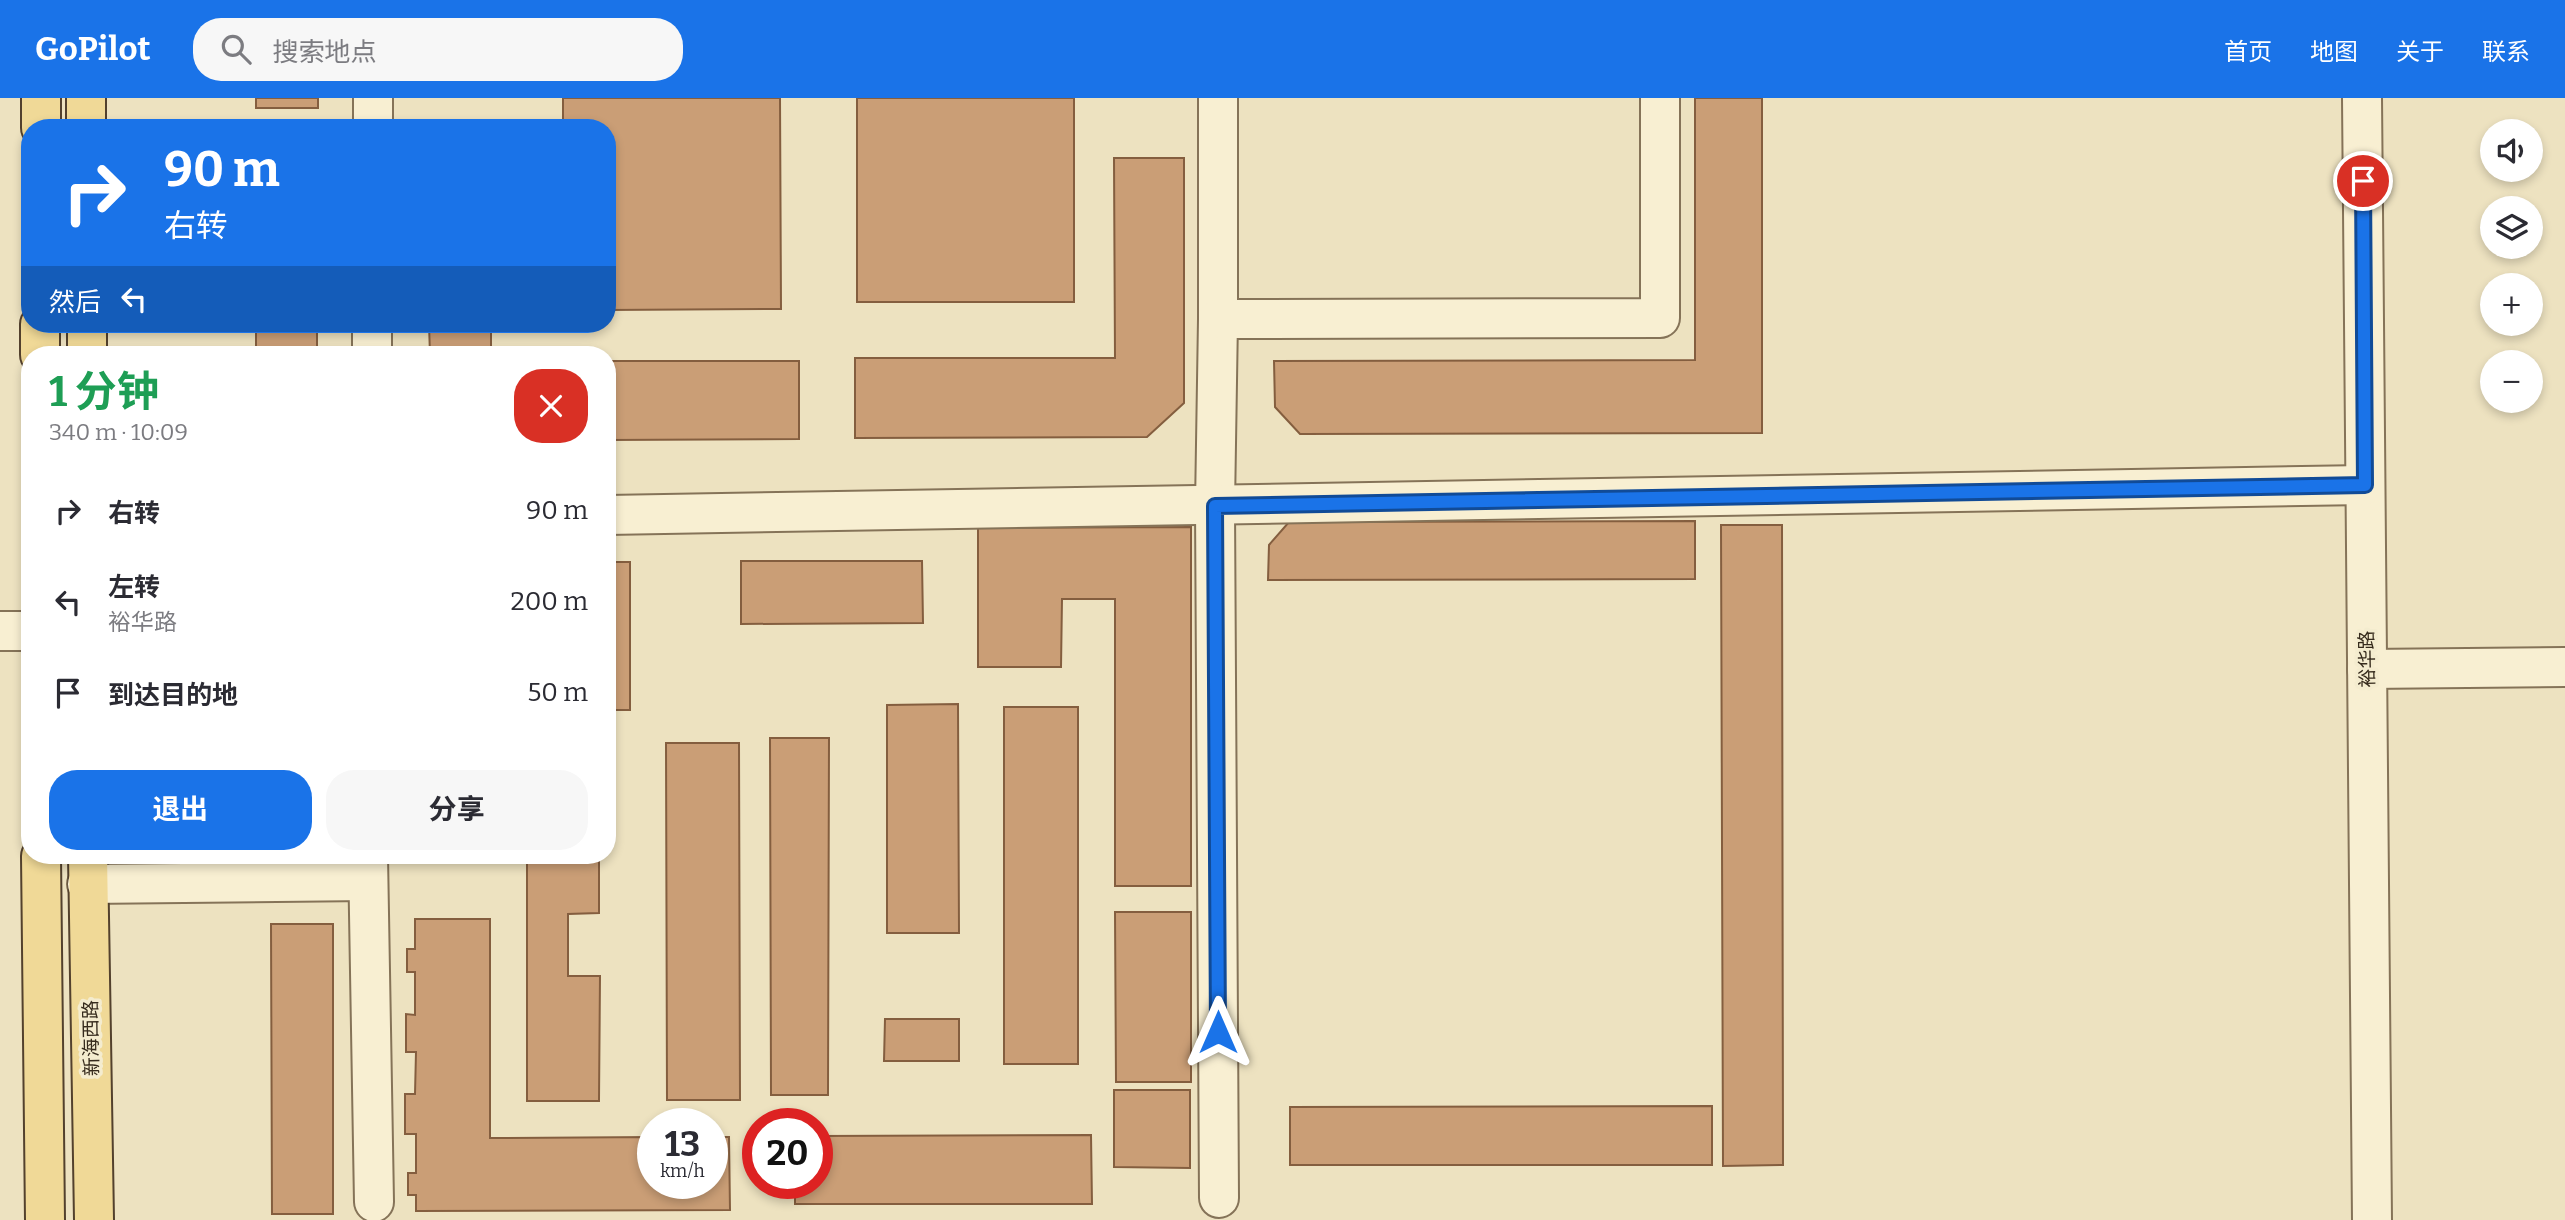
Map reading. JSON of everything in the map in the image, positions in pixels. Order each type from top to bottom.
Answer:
[{"type":"main road","points":[[41,98],[41,119]]},
{"type":"main road","points":[[86,98],[86,119]]},
{"type":"main road","points":[[41,864],[45,1220]]},
{"type":"main road","name":"新海西路","points":[[88,870],[94,1220]]},
{"type":"street","points":[[373,98],[373,119]]},
{"type":"street","points":[[1218,98],[1215,506],[1219,1198]]},
{"type":"street","points":[[1218,318],[1660,318],[1660,98]]},
{"type":"street","name":"裕华路","points":[[2362,98],[2372,1220]]},
{"type":"street","points":[[616,515],[2365,485]]},
{"type":"street","points":[[0,631],[21,631]]},
{"type":"street","points":[[2367,669],[2565,667]]},
{"type":"street","points":[[88,870],[368,868],[373,1202]]},
{"type":"building","points":[[256,98],[318,98],[318,108],[256,108]]},
{"type":"building","points":[[563,98],[780,98],[781,309],[616,310],[616,119],[563,119]]},
{"type":"building","points":[[857,98],[1074,98],[1074,302],[857,302]]},
{"type":"building","points":[[1695,98],[1762,98],[1762,433],[1300,434],[1275,407],[1274,361],[1695,360]]},
{"type":"building","points":[[1114,158],[1184,158],[1184,403],[1147,437],[855,438],[855,358],[1115,358]]},
{"type":"building","points":[[256,333],[317,333],[317,346],[256,346]]},
{"type":"building","points":[[429,333],[491,333],[491,346],[430,346]]},
{"type":"building","points":[[616,361],[799,361],[799,439],[616,440]]},
{"type":"building","points":[[1695,521],[1695,579],[1268,580],[1269,545],[1289,522]]},
{"type":"building","points":[[1721,525],[1782,525],[1783,1165],[1723,1166]]},
{"type":"building","points":[[1191,527],[1191,886],[1115,886],[1115,599],[1062,599],[1061,667],[978,667],[978,528]]},
{"type":"building","points":[[741,561],[922,561],[923,623],[741,624]]},
{"type":"building","points":[[616,562],[630,562],[630,710],[616,710]]},
{"type":"building","points":[[958,704],[959,933],[887,933],[887,705]]},
{"type":"building","points":[[1004,707],[1078,707],[1078,1064],[1004,1064]]},
{"type":"building","points":[[770,738],[829,738],[828,1095],[771,1095]]},
{"type":"building","points":[[666,743],[739,743],[740,1100],[667,1100]]},
{"type":"building","points":[[527,864],[599,864],[599,913],[568,914],[568,976],[600,976],[599,1101],[527,1101]]},
{"type":"building","points":[[1115,912],[1191,912],[1191,1082],[1116,1082]]},
{"type":"building","points":[[415,919],[490,919],[490,1138],[637,1137],[637,1199],[728,1199],[729,1137],[730,1210],[416,1211],[416,1195],[408,1195],[408,1173],[416,1173],[416,1134],[405,1134],[405,1094],[415,1094],[416,1052],[406,1052],[406,1014],[415,1015],[415,972],[407,972],[407,949],[415,949]]},
{"type":"building","points":[[271,924],[333,924],[333,1214],[272,1214]]},
{"type":"building","points":[[885,1019],[959,1019],[959,1061],[884,1061]]},
{"type":"building","points":[[1114,1090],[1190,1090],[1190,1168],[1114,1167]]},
{"type":"building","points":[[1712,1106],[1712,1165],[1290,1165],[1290,1107]]},
{"type":"building","points":[[1091,1135],[1092,1204],[795,1204],[795,1199],[833,1199],[833,1136]]},
{"type":"route","points":[[1218,1032],[1215,506],[2365,485],[2363,181]]}]
